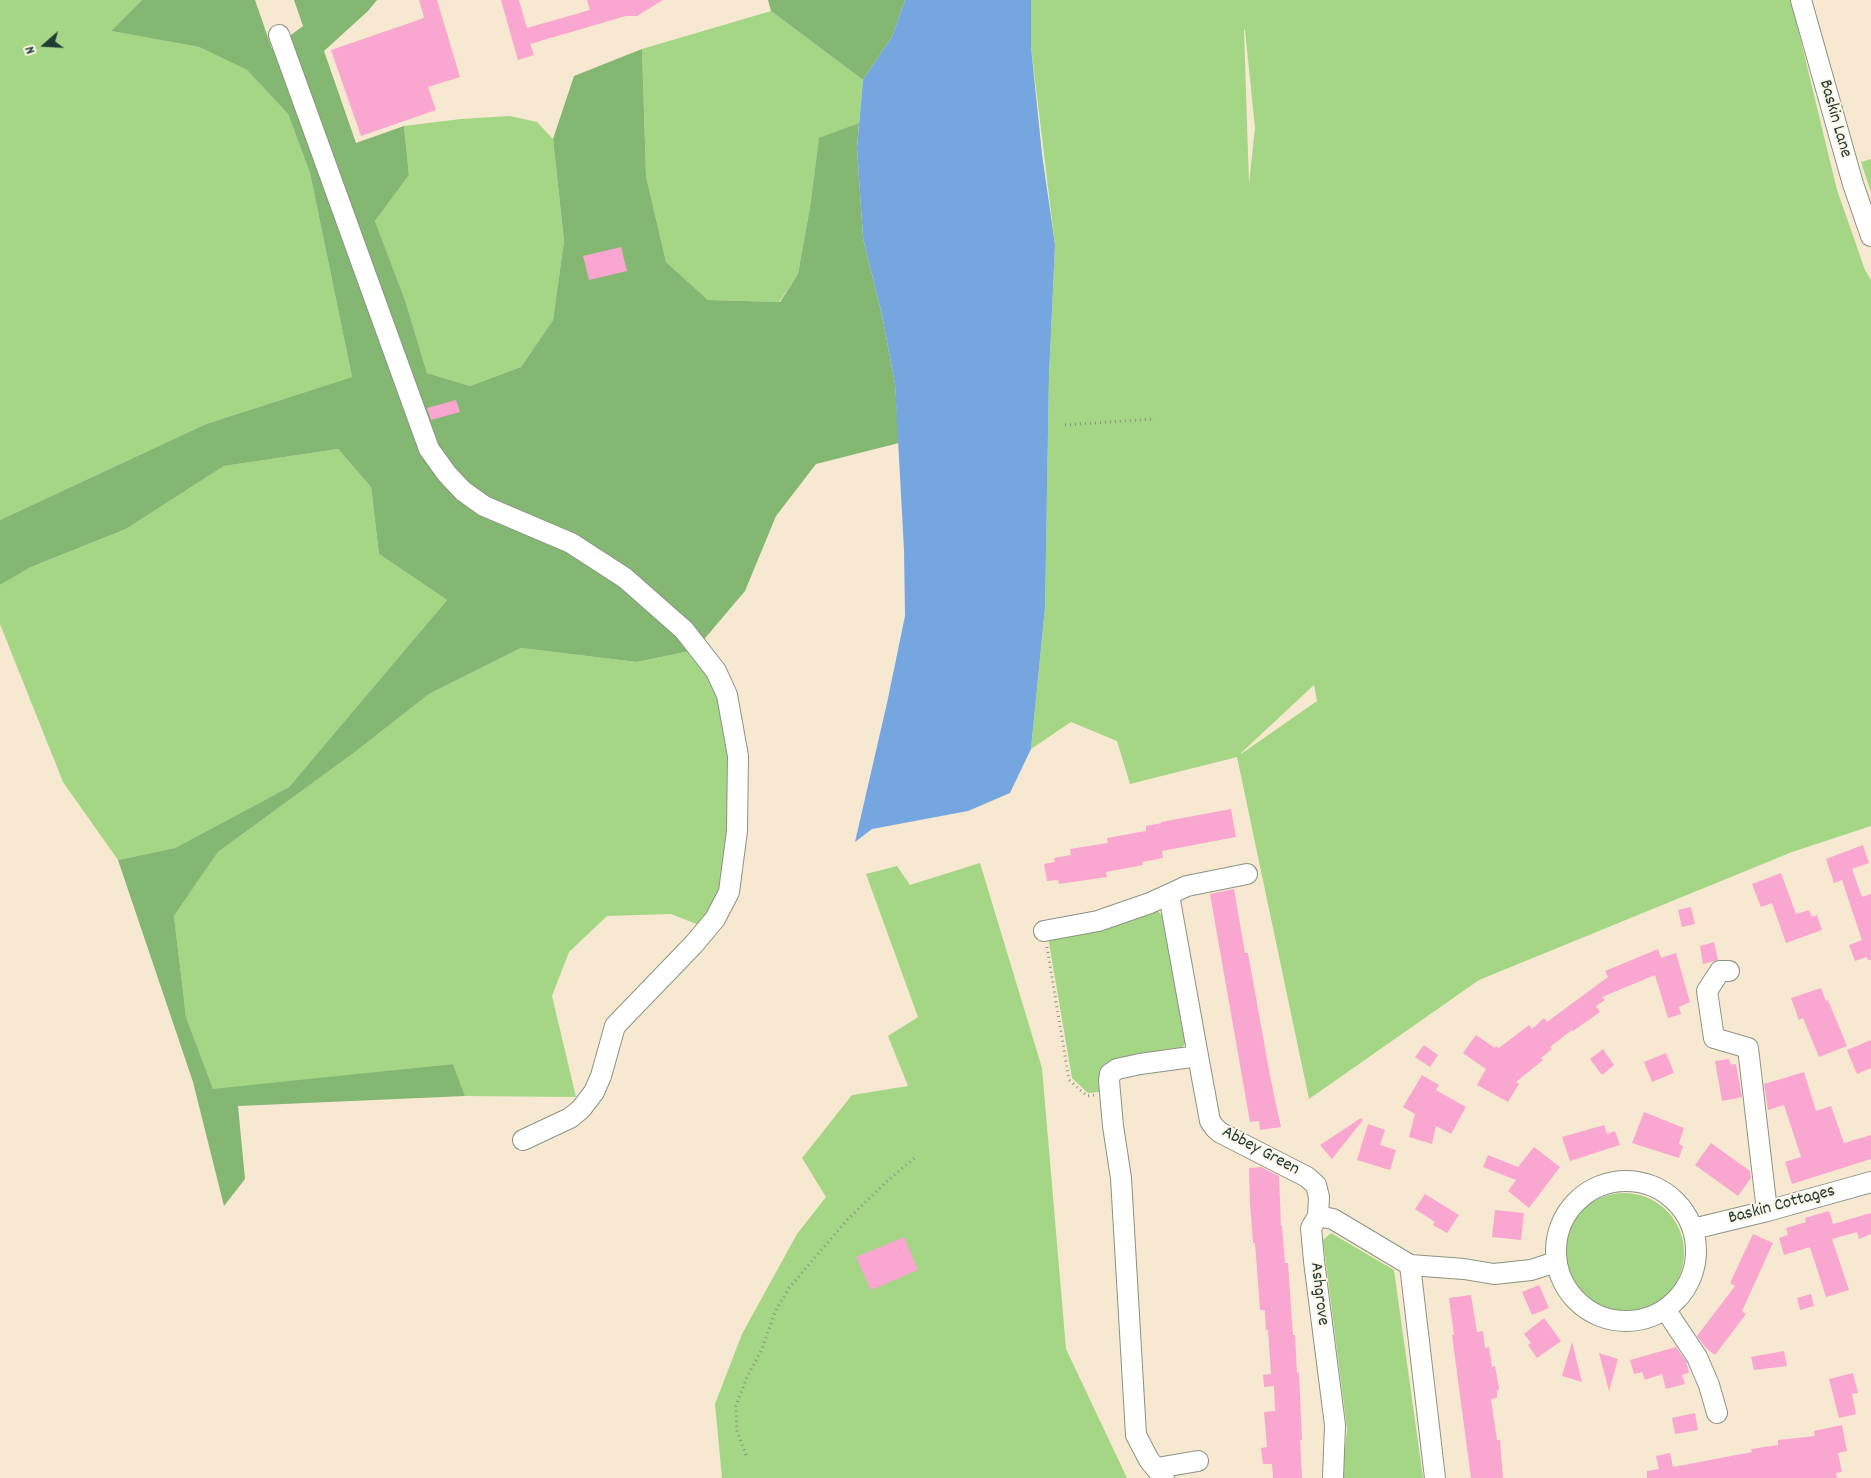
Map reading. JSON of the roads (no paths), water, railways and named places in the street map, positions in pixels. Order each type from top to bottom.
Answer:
[{"type":"street","name":"Baskin Lane","points":[[1801,0],[1853,184],[1871,236]]},
{"type":"street","points":[[279,35],[429,449],[447,474],[463,491],[484,506],[571,543],[625,578],[684,630],[716,671],[728,695],[738,756],[737,831],[729,892],[710,925],[615,1026],[601,1076],[594,1092],[581,1109],[570,1118],[523,1140]]},
{"type":"street","points":[[1044,931],[1098,921],[1150,903],[1187,886],[1247,874]]},
{"type":"street","name":"Abbey Green","points":[[1169,895],[1210,1121],[1221,1133],[1307,1177],[1316,1185],[1319,1197],[1318,1216]]},
{"type":"street","points":[[1729,971],[1720,971],[1707,991],[1714,1038],[1748,1048],[1767,1211]]},
{"type":"street","points":[[1198,1056],[1117,1069],[1110,1074],[1109,1081],[1120,1178],[1136,1435],[1149,1460],[1161,1473],[1198,1461]]},
{"type":"street","points":[[1637,1180],[1670,1195],[1684,1210],[1694,1229],[1694,1272],[1685,1290],[1670,1306],[1658,1314],[1626,1322],[1599,1316],[1580,1305],[1564,1286],[1556,1262],[1556,1236],[1568,1210],[1583,1194],[1603,1183],[1637,1180]]},
{"type":"street","name":"Baskin Cottages","points":[[1694,1229],[1871,1182]]},
{"type":"street","points":[[1318,1216],[1333,1219],[1410,1265],[1464,1269],[1494,1274],[1531,1270],[1556,1262]]},
{"type":"street","name":"Ashgrove","points":[[1318,1216],[1311,1228],[1335,1425],[1333,1478]]},
{"type":"street","points":[[1410,1265],[1435,1478]]},
{"type":"street","points":[[1665,1309],[1697,1357],[1709,1386],[1717,1413]]},
{"type":"water","points":[[905,0],[1031,0],[1031,47],[1042,154],[1055,245],[1049,375],[1045,608],[1031,749],[1010,793],[968,811],[872,829],[855,842],[905,616],[904,550],[895,384],[882,315],[863,238],[857,148],[863,80],[892,37]]}]
